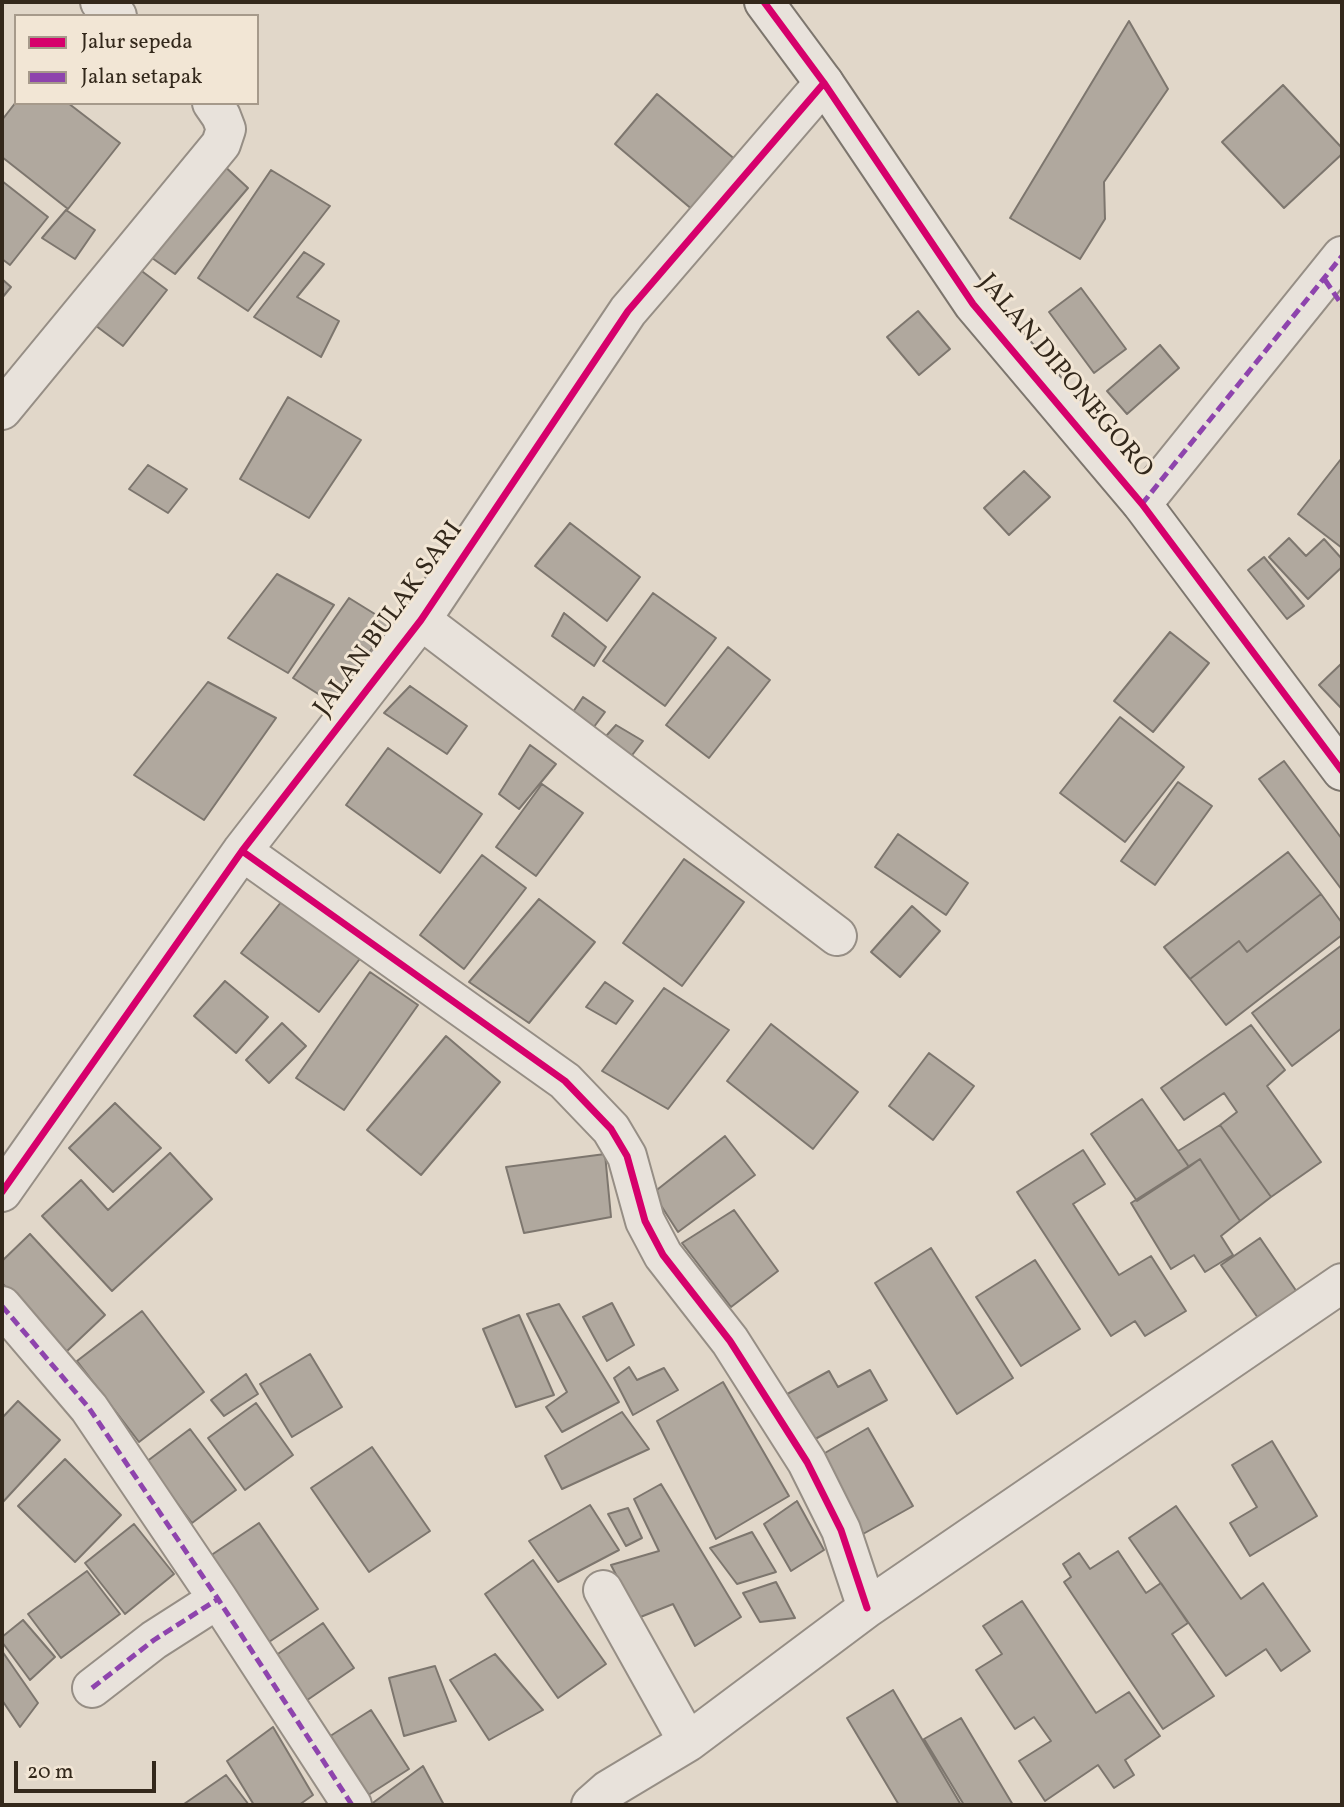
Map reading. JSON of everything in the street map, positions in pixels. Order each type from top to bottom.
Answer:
[{"type":"street","points":[[100,2],[115,14]]},
{"type":"street","name":"JALAN DIPONEGORO","points":[[764,2],[824,83],[973,304],[1142,504],[1342,771]]},
{"type":"street","name":"JALAN BULAK SARI","points":[[2,1192],[242,852],[421,620],[628,311],[824,83]]},
{"type":"street","points":[[2,410],[221,144],[226,129],[213,105]]},
{"type":"street","points":[[1142,504],[1336,280]]},
{"type":"street","points":[[421,620],[837,936]]},
{"type":"street","points":[[242,852],[565,1081],[611,1129],[627,1156],[645,1221],[663,1255],[730,1341],[807,1462],[841,1530],[867,1608]]},
{"type":"street","points":[[606,1800],[867,1608],[1342,1283]]},
{"type":"street","points":[[2,1306],[89,1408],[352,1805]]},
{"type":"street","points":[[603,1590],[688,1742]]},
{"type":"street","points":[[92,1688],[154,1640],[218,1599]]},
{"type":"building","points":[[1129,21],[1168,89],[1104,182],[1105,219],[1080,259],[1010,218]]},
{"type":"building","points":[[1283,85],[1342,148],[1342,154],[1284,208],[1222,142]]},
{"type":"building","points":[[657,94],[737,161],[694,211],[615,144]]},
{"type":"building","points":[[14,105],[71,105],[120,143],[68,209],[2,157],[2,120]]},
{"type":"building","points":[[220,162],[248,188],[175,274],[142,251]]},
{"type":"building","points":[[271,170],[330,206],[248,311],[198,278]]},
{"type":"building","points":[[2,181],[48,217],[10,265],[2,259]]},
{"type":"building","points":[[66,210],[95,230],[75,259],[42,238]]},
{"type":"building","points":[[304,252],[324,264],[297,297],[339,321],[321,357],[254,317]]},
{"type":"building","points":[[131,263],[167,290],[123,346],[84,317]]},
{"type":"building","points":[[2,279],[11,287],[2,298]]},
{"type":"building","points":[[1081,288],[1126,349],[1094,373],[1049,312]]},
{"type":"building","points":[[918,311],[950,349],[919,375],[887,337]]},
{"type":"building","points":[[1160,345],[1179,368],[1127,414],[1107,391]]},
{"type":"building","points":[[288,397],[361,440],[309,518],[240,479]]},
{"type":"building","points":[[1342,460],[1342,548],[1298,514]]},
{"type":"building","points":[[148,465],[187,489],[168,513],[129,489]]},
{"type":"building","points":[[1024,471],[1050,497],[1009,535],[984,508]]},
{"type":"building","points":[[570,523],[640,577],[607,621],[535,566]]},
{"type":"building","points":[[1289,538],[1306,556],[1324,539],[1342,559],[1342,567],[1308,599],[1269,557]]},
{"type":"building","points":[[1264,557],[1304,606],[1287,619],[1248,570]]},
{"type":"building","points":[[277,574],[334,605],[288,673],[228,638]]},
{"type":"building","points":[[653,593],[716,638],[665,706],[603,661]]},
{"type":"building","points":[[349,598],[391,624],[331,702],[293,678]]},
{"type":"building","points":[[564,613],[606,647],[594,666],[552,636]]},
{"type":"building","points":[[1170,632],[1209,663],[1153,732],[1114,701]]},
{"type":"building","points":[[728,647],[770,680],[709,758],[666,725]]},
{"type":"building","points":[[1342,663],[1342,709],[1319,685]]},
{"type":"building","points":[[208,682],[276,718],[204,820],[134,775]]},
{"type":"building","points":[[410,686],[467,726],[447,754],[384,713]]},
{"type":"building","points":[[583,697],[605,712],[588,735],[567,721]]},
{"type":"building","points":[[1120,717],[1184,767],[1125,842],[1060,793]]},
{"type":"building","points":[[616,725],[643,741],[626,763],[598,745]]},
{"type":"building","points":[[530,745],[556,764],[519,809],[499,794]]},
{"type":"building","points":[[388,748],[482,814],[440,873],[346,805]]},
{"type":"building","points":[[1284,761],[1342,839],[1342,890],[1259,779]]},
{"type":"building","points":[[1178,782],[1212,806],[1155,885],[1121,861]]},
{"type":"building","points":[[542,784],[583,813],[536,876],[496,847]]},
{"type":"building","points":[[898,834],[968,883],[946,915],[875,867]]},
{"type":"building","points":[[1288,852],[1321,894],[1247,952],[1239,941],[1190,979],[1164,947]]},
{"type":"building","points":[[482,855],[526,888],[464,969],[420,935]]},
{"type":"building","points":[[684,859],[744,902],[682,986],[623,943]]},
{"type":"building","points":[[1321,894],[1342,923],[1342,935],[1226,1025],[1190,979],[1239,941],[1247,952]]},
{"type":"building","points":[[285,897],[362,956],[319,1012],[241,953]]},
{"type":"building","points":[[539,899],[595,942],[529,1023],[469,982]]},
{"type":"building","points":[[912,906],[940,931],[900,977],[871,952]]},
{"type":"building","points":[[1342,945],[1342,1028],[1292,1066],[1252,1013]]},
{"type":"building","points":[[370,972],[418,1005],[344,1110],[296,1078]]},
{"type":"building","points":[[225,981],[268,1017],[236,1053],[194,1016]]},
{"type":"building","points":[[605,982],[633,1001],[616,1024],[586,1007]]},
{"type":"building","points":[[664,988],[729,1030],[668,1109],[602,1071]]},
{"type":"building","points":[[282,1023],[306,1046],[269,1083],[246,1060]]},
{"type":"building","points":[[771,1024],[858,1092],[813,1149],[727,1081]]},
{"type":"building","points":[[1251,1025],[1285,1070],[1267,1086],[1321,1162],[1271,1197],[1220,1125],[1237,1112],[1224,1093],[1184,1120],[1161,1088]]},
{"type":"building","points":[[446,1036],[500,1082],[421,1175],[367,1130]]},
{"type":"building","points":[[929,1053],[974,1086],[933,1140],[889,1106]]},
{"type":"building","points":[[1142,1099],[1189,1167],[1137,1201],[1091,1134]]},
{"type":"building","points":[[115,1103],[161,1148],[113,1192],[69,1148]]},
{"type":"building","points":[[1220,1125],[1271,1197],[1240,1221],[1200,1159],[1189,1167],[1178,1151]]},
{"type":"building","points":[[725,1136],[755,1175],[678,1232],[653,1193]]},
{"type":"building","points":[[1083,1150],[1105,1184],[1073,1204],[1119,1275],[1151,1256],[1186,1311],[1145,1336],[1135,1321],[1111,1336],[1017,1192]]},
{"type":"building","points":[[170,1153],[212,1199],[112,1291],[42,1216],[81,1180],[108,1210]]},
{"type":"building","points":[[605,1154],[611,1217],[524,1233],[506,1167]]},
{"type":"building","points":[[1200,1159],[1240,1221],[1221,1236],[1233,1255],[1205,1272],[1194,1255],[1171,1269],[1131,1203]]},
{"type":"building","points":[[734,1210],[778,1271],[731,1307],[682,1243]]},
{"type":"building","points":[[30,1234],[105,1315],[66,1352],[2,1283],[2,1261]]},
{"type":"building","points":[[1260,1238],[1297,1292],[1258,1318],[1221,1265]]},
{"type":"building","points":[[931,1248],[1013,1378],[957,1414],[875,1283]]},
{"type":"building","points":[[1035,1260],[1080,1329],[1021,1366],[976,1297]]},
{"type":"building","points":[[612,1303],[634,1345],[607,1361],[583,1317]]},
{"type":"building","points":[[559,1304],[619,1402],[562,1432],[546,1407],[567,1392],[527,1314]]},
{"type":"building","points":[[142,1311],[204,1392],[139,1442],[77,1361]]},
{"type":"building","points":[[519,1315],[554,1395],[516,1407],[483,1329]]},
{"type":"building","points":[[310,1354],[342,1407],[292,1437],[260,1384]]},
{"type":"building","points":[[629,1367],[637,1380],[664,1368],[678,1390],[633,1415],[614,1378]]},
{"type":"building","points":[[870,1370],[887,1400],[806,1444],[780,1398],[829,1371],[838,1387]]},
{"type":"building","points":[[246,1374],[258,1394],[224,1416],[211,1400]]},
{"type":"building","points":[[723,1382],[789,1496],[716,1539],[657,1421]]},
{"type":"building","points":[[18,1401],[60,1440],[2,1503],[2,1418]]},
{"type":"building","points":[[256,1403],[293,1455],[245,1490],[208,1438]]},
{"type":"building","points":[[622,1412],[649,1449],[562,1489],[545,1456]]},
{"type":"building","points":[[868,1428],[913,1506],[863,1534],[818,1457]]},
{"type":"building","points":[[190,1429],[236,1490],[192,1523],[146,1462]]},
{"type":"building","points":[[1272,1441],[1317,1516],[1250,1556],[1230,1523],[1257,1507],[1232,1465]]},
{"type":"building","points":[[372,1447],[430,1531],[369,1572],[311,1488]]},
{"type":"building","points":[[65,1459],[121,1515],[75,1562],[18,1506]]},
{"type":"building","points":[[661,1484],[741,1617],[695,1646],[673,1604],[638,1618],[611,1565],[659,1551],[634,1499]]},
{"type":"building","points":[[797,1501],[824,1550],[791,1571],[764,1524]]},
{"type":"building","points":[[590,1505],[619,1550],[558,1582],[529,1541]]},
{"type":"building","points":[[1176,1506],[1241,1599],[1263,1583],[1310,1651],[1281,1671],[1266,1649],[1226,1676],[1129,1538]]},
{"type":"building","points":[[628,1508],[642,1538],[626,1546],[608,1514]]},
{"type":"building","points":[[259,1523],[318,1609],[266,1644],[207,1558]]},
{"type":"building","points":[[134,1524],[174,1574],[125,1614],[85,1563]]},
{"type":"building","points":[[752,1532],[776,1572],[737,1584],[710,1548]]},
{"type":"building","points":[[1118,1551],[1146,1593],[1161,1583],[1188,1623],[1172,1634],[1214,1696],[1163,1729],[1064,1582],[1071,1577],[1063,1564],[1079,1553],[1090,1569]]},
{"type":"building","points":[[533,1560],[606,1664],[558,1698],[485,1594]]},
{"type":"building","points":[[87,1571],[120,1614],[61,1658],[28,1614]]},
{"type":"building","points":[[776,1582],[795,1618],[760,1622],[743,1593]]},
{"type":"building","points":[[1022,1601],[1096,1713],[1129,1692],[1160,1736],[1125,1760],[1134,1775],[1114,1788],[1098,1765],[1045,1801],[1019,1761],[1051,1741],[1034,1717],[1015,1729],[976,1670],[1002,1654],[983,1626]]},
{"type":"building","points":[[23,1620],[55,1657],[30,1680],[2,1642],[2,1637]]},
{"type":"building","points":[[323,1623],[354,1668],[300,1705],[269,1660]]},
{"type":"building","points":[[2,1651],[38,1703],[20,1727],[2,1700]]},
{"type":"building","points":[[495,1654],[543,1710],[489,1740],[450,1680]]},
{"type":"building","points":[[435,1666],[456,1721],[404,1736],[389,1678]]},
{"type":"building","points":[[893,1690],[961,1805],[899,1805],[847,1718]]},
{"type":"building","points":[[371,1710],[409,1769],[362,1799],[324,1740]]},
{"type":"building","points":[[961,1718],[1013,1805],[964,1805],[924,1739]]},
{"type":"building","points":[[273,1727],[313,1795],[299,1805],[254,1805],[227,1761]]},
{"type":"building","points":[[423,1766],[444,1805],[370,1805]]},
{"type":"building","points":[[226,1775],[249,1805],[184,1804]]},
{"type":"marked path","points":[[1142,504],[1342,256]]},
{"type":"marked path","points":[[1325,280],[1342,305]]},
{"type":"marked path","points":[[2,1306],[89,1408],[352,1805]]},
{"type":"marked path","points":[[92,1688],[154,1640],[218,1599]]},
{"type":"cycle path","points":[[764,2],[824,83],[973,304],[1142,504],[1342,771]]},
{"type":"cycle path","points":[[2,1192],[242,851],[421,620],[628,311],[824,83]]},
{"type":"cycle path","points":[[242,851],[565,1081],[611,1129],[627,1156],[645,1221],[663,1255],[730,1341],[807,1462],[841,1530],[867,1608]]}]
